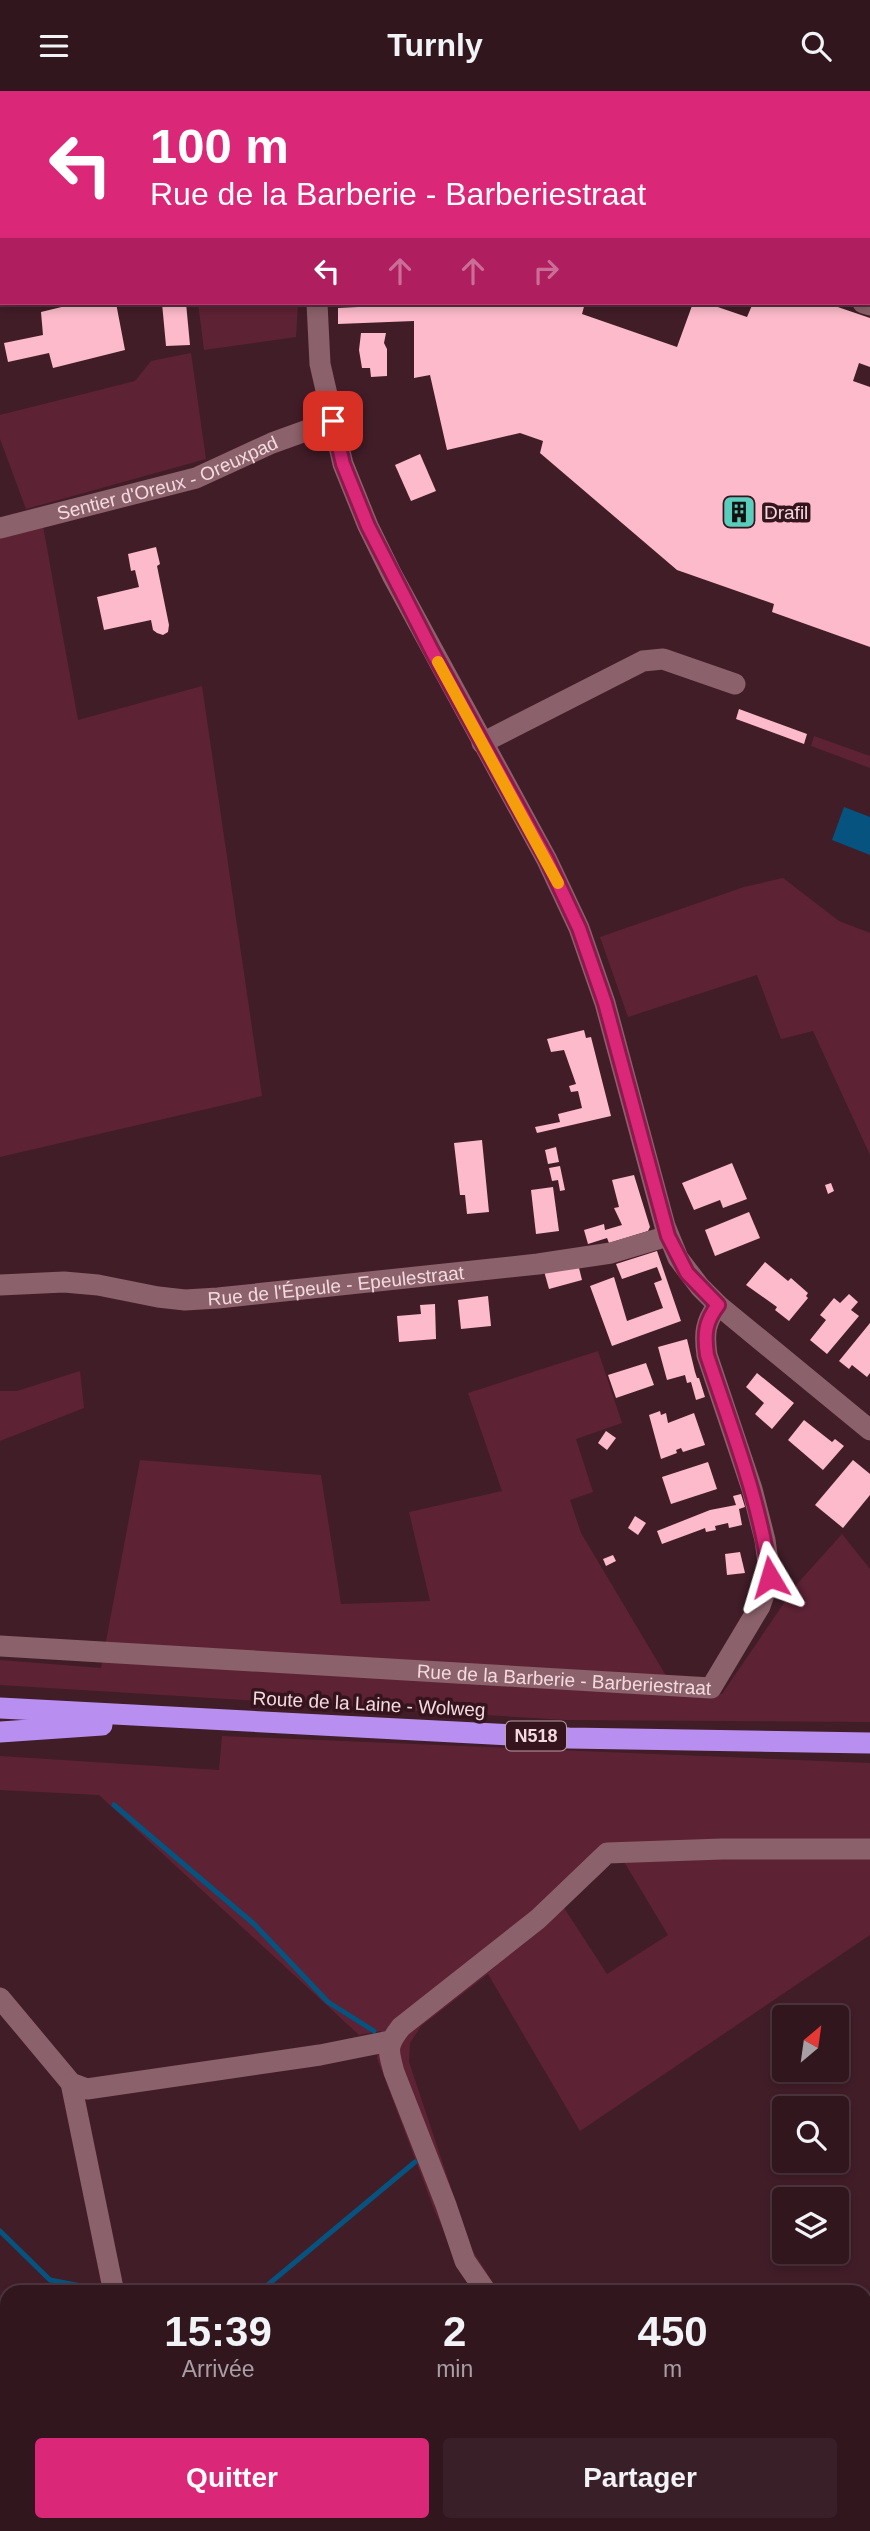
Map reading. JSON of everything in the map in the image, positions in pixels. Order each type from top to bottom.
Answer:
[{"type":"highway","name":"Route de la Laine - Wolweg","points":[[0,1708],[569,1738],[870,1744]]},
{"type":"highway","name":"Route de la Laine - Wolweg","points":[[0,1732],[202,1718]]},
{"type":"street","points":[[317,305],[320,364],[343,464],[368,526],[426,640],[547,860],[579,928],[605,1003],[668,1236],[687,1273],[718,1305],[870,1430]]},
{"type":"street","name":"Sentier d'Oreux - Oreuxpad","points":[[0,528],[196,478],[272,443],[333,421]]},
{"type":"street","points":[[482,743],[643,661],[663,659],[735,684]]},
{"type":"street","name":"Rue de l'Épeule - Epeulestraat","points":[[0,1285],[64,1282],[185,1300],[218,1299],[538,1264],[611,1253],[668,1236]]},
{"type":"street","name":"Rue de la Barberie - Barberiestraat","points":[[0,1646],[711,1688],[760,1606],[770,1577],[765,1539],[752,1489],[707,1355],[704,1337],[706,1324],[718,1305]]},
{"type":"street","points":[[482,2285],[465,2261],[394,2072],[388,2052],[390,2041],[401,2028],[538,1919],[607,1853],[722,1849],[870,1849]]},
{"type":"street","points":[[0,1998],[71,2083],[112,2285]]},
{"type":"street","points":[[71,2083],[87,2089],[320,2055],[390,2041]]},
{"type":"shaded area","points":[[198,305],[298,305],[296,337],[204,350]]},
{"type":"shaded area","points":[[191,353],[206,459],[26,509],[0,439],[0,415],[135,381],[151,361]]},
{"type":"shaded area","points":[[43,526],[78,720],[202,686],[262,1096],[0,1157],[0,537]]},
{"type":"shaded area","points":[[814,736],[870,756],[870,768],[811,746]]},
{"type":"shaded area","points":[[783,878],[839,921],[870,933],[870,1155],[813,1031],[781,1039],[757,975],[628,1017],[600,937],[744,887]]},
{"type":"shaded area","points":[[598,1351],[622,1423],[576,1439],[593,1492],[570,1500],[581,1533],[678,1696],[722,1694],[797,1584],[842,1534],[870,1569],[870,1722],[566,1720],[0,1685],[0,1660],[101,1668],[140,1460],[321,1475],[341,1604],[430,1601],[409,1512],[502,1491],[468,1393]]},
{"type":"shaded area","points":[[80,1371],[84,1408],[0,1441],[0,1391],[17,1391]]},
{"type":"shaded area","points":[[222,1736],[870,1763],[870,1935],[580,2131],[488,1974],[421,2026],[410,2043],[409,2062],[471,2248],[495,2285],[470,2285],[435,2212],[377,2058],[381,2031],[359,2035],[99,1795],[0,1790],[0,1756],[219,1770]],"holes":[[[599,1846],[623,1860],[668,1935],[607,1974],[557,1897]]]},
{"type":"water","points":[[844,807],[870,817],[870,855],[832,840]]},
{"type":"building","points":[[70,305],[116,305],[125,350],[53,368],[49,353],[8,362],[4,343],[43,335],[41,312]]},
{"type":"building","points":[[162,305],[186,305],[190,345],[166,346]]},
{"type":"building","name":"Drafil","points":[[398,305],[584,305],[582,314],[677,347],[692,305],[712,305],[747,317],[752,305],[832,305],[870,318],[870,367],[859,363],[853,381],[870,387],[870,647],[772,612],[774,604],[677,570],[540,453],[543,441],[520,433],[447,450],[430,375],[414,378],[414,321],[338,324],[338,308]]},
{"type":"building","points":[[361,333],[386,333],[384,343],[387,349],[387,376],[371,377],[370,368],[362,368],[359,350]]},
{"type":"building","points":[[420,454],[436,491],[411,501],[395,465]]},
{"type":"building","points":[[156,547],[168,632],[163,635],[157,633],[153,630],[151,620],[104,630],[97,597],[139,587],[135,570],[131,571],[128,554]]},
{"type":"building","points":[[739,709],[807,734],[804,744],[736,719]]},
{"type":"building","points":[[584,1030],[586,1038],[591,1037],[611,1116],[537,1133],[535,1127],[560,1122],[558,1114],[582,1108],[578,1091],[571,1092],[569,1086],[576,1084],[564,1050],[551,1052],[547,1039]]},
{"type":"building","points":[[482,1140],[489,1212],[467,1214],[465,1195],[460,1195],[454,1143]]},
{"type":"building","points":[[556,1147],[559,1162],[548,1164],[545,1150]]},
{"type":"building","points":[[732,1163],[747,1199],[723,1208],[720,1200],[694,1210],[682,1183]]},
{"type":"building","points":[[560,1166],[565,1190],[560,1191],[558,1180],[552,1181],[549,1168]]},
{"type":"building","points":[[634,1175],[650,1227],[648,1231],[609,1243],[607,1238],[588,1244],[584,1230],[604,1224],[605,1230],[622,1225],[614,1208],[619,1207],[612,1180]]},
{"type":"building","points":[[831,1183],[834,1191],[828,1194],[825,1185]]},
{"type":"building","points":[[553,1187],[559,1231],[536,1234],[531,1190]]},
{"type":"building","points":[[749,1212],[760,1238],[715,1256],[705,1230]]},
{"type":"building","points":[[657,1251],[681,1321],[612,1346],[590,1286],[614,1277],[627,1321],[663,1308],[654,1283],[662,1280],[657,1267],[622,1279],[616,1264]]},
{"type":"building","points":[[765,1262],[788,1281],[791,1278],[808,1293],[808,1298],[789,1321],[775,1310],[777,1307],[746,1285]]},
{"type":"building","points":[[578,1264],[582,1280],[549,1289],[544,1271]]},
{"type":"building","points":[[849,1294],[858,1302],[851,1310],[859,1316],[827,1354],[810,1340],[826,1320],[820,1315],[834,1298],[840,1303]]},
{"type":"building","points":[[488,1296],[491,1326],[461,1329],[458,1300]]},
{"type":"building","points":[[435,1304],[436,1339],[399,1342],[397,1316],[421,1314],[420,1305]]},
{"type":"building","points":[[870,1323],[870,1373],[867,1377],[852,1365],[849,1369],[839,1361]]},
{"type":"building","points":[[687,1339],[695,1372],[705,1397],[696,1400],[691,1382],[687,1383],[685,1375],[667,1380],[658,1347]]},
{"type":"building","points":[[646,1363],[654,1385],[616,1398],[608,1375]]},
{"type":"building","points":[[757,1373],[794,1403],[772,1429],[755,1414],[764,1403],[746,1387]]},
{"type":"building","points":[[660,1411],[661,1415],[666,1413],[668,1423],[694,1413],[705,1445],[683,1452],[681,1448],[676,1450],[677,1453],[661,1459],[649,1415]]},
{"type":"building","points":[[804,1420],[832,1442],[835,1439],[844,1446],[823,1470],[788,1440]]},
{"type":"building","points":[[606,1431],[616,1438],[607,1450],[598,1443]]},
{"type":"building","points":[[853,1460],[870,1474],[870,1495],[843,1528],[815,1505]]},
{"type":"building","points":[[708,1462],[717,1489],[671,1504],[662,1477]]},
{"type":"building","points":[[741,1494],[745,1507],[739,1509],[742,1525],[729,1528],[728,1523],[715,1526],[716,1530],[706,1532],[705,1528],[662,1544],[657,1531],[710,1510],[736,1505],[733,1496]]},
{"type":"building","points":[[635,1516],[646,1523],[638,1535],[628,1528]]},
{"type":"building","points":[[740,1552],[745,1573],[727,1575],[725,1554]]},
{"type":"building","points":[[613,1555],[616,1561],[606,1566],[603,1559]]},
{"type":"waterway","points":[[114,1805],[254,1924],[328,2002],[374,2031]]},
{"type":"waterway","points":[[268,2285],[415,2162]]},
{"type":"waterway","points":[[0,2231],[50,2280],[76,2285]]},
{"type":"slow traffic","points":[[438,662],[558,883]]},
{"type":"place","name":"Drafil","points":[[739,512]]},
{"type":"route","points":[[333,421],[343,464],[368,526],[432,651],[547,860],[579,928],[605,1003],[668,1236],[687,1273],[718,1305],[706,1324],[704,1337],[707,1355],[752,1489],[765,1539],[770,1577]]}]
